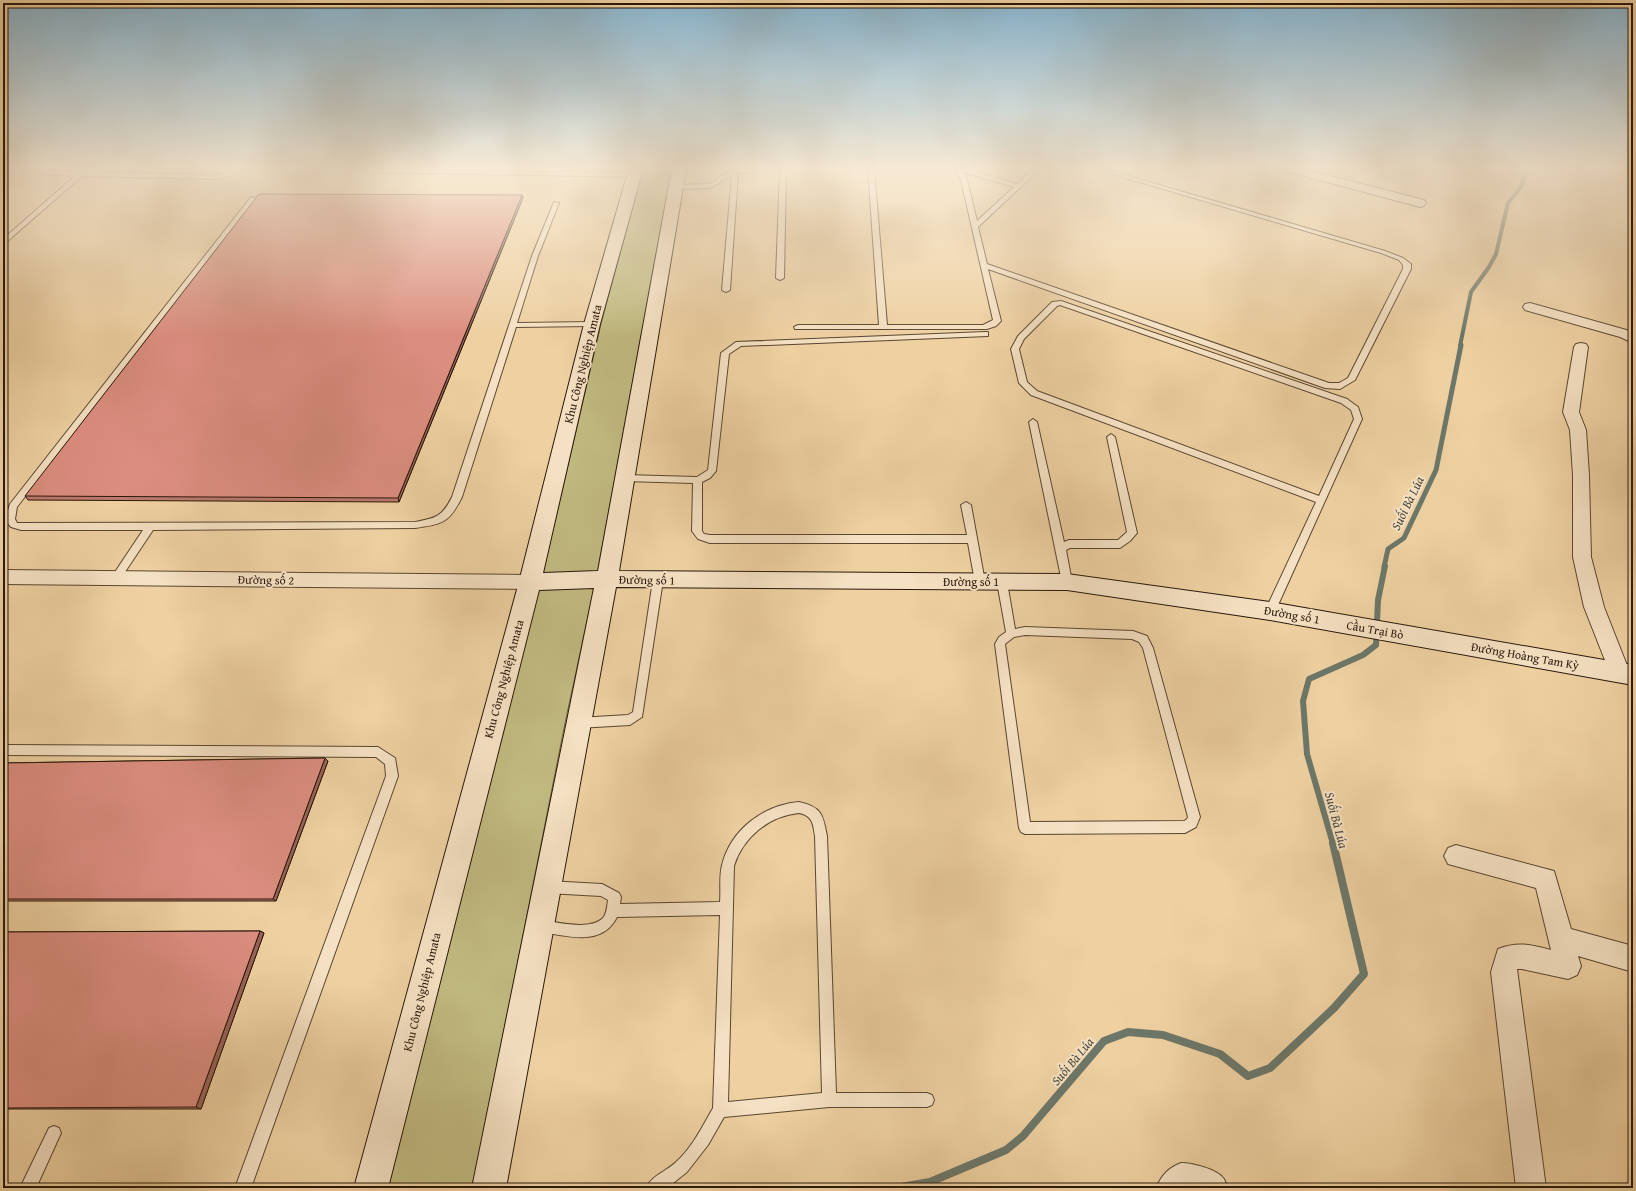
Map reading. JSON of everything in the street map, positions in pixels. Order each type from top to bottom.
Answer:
[{"type":"street","name":"Khu Công Nghiệp Amata","points":[[371,1188],[530,582],[592,324],[620,225]]},
{"type":"street","points":[[490,1188],[578,723],[607,579],[668,225]]},
{"type":"street","points":[[1530,307],[1625,334],[1633,339]]},
{"type":"street","points":[[1581,347],[1571,412],[1578,430],[1582,557],[1594,607],[1627,674]]},
{"type":"street","name":"Đường số 2","points":[[3,577],[530,582]]},
{"type":"street","name":"Đường số 1","points":[[530,582],[607,579],[1067,582],[1270,611],[1332,623]]},
{"type":"street","name":"Cầu Trại Bò","points":[[1332,623],[1418,637]]},
{"type":"street","name":"Đường Hoàng Tam Kỳ","points":[[1418,637],[1627,674]]},
{"type":"street","points":[[1456,856],[1546,879],[1568,966],[1522,956],[1507,958],[1504,972],[1531,1188]]},
{"type":"street","points":[[1561,939],[1633,959]]},
{"type":"street","points":[[1171,1188],[1181,1177],[1193,1177],[1204,1181],[1213,1188]]},
{"type":"lane","points":[[3,243],[24,225]]},
{"type":"lane","points":[[232,225],[13,506],[10,520],[14,525],[20,527],[150,527],[415,525],[436,522],[449,514],[457,497],[535,256],[547,225]]},
{"type":"lane","points":[[726,290],[731,225]]},
{"type":"lane","points":[[780,278],[781,225]]},
{"type":"lane","points":[[875,225],[883,327]]},
{"type":"lane","points":[[798,326],[984,327],[993,324],[997,321],[975,227],[978,225]]},
{"type":"lane","points":[[984,265],[1328,386],[1340,386],[1351,380],[1407,269],[1407,264],[1401,259],[1383,252],[1289,225]]},
{"type":"lane","points":[[1270,611],[1321,500],[1358,419],[1355,409],[1344,401],[1141,329],[1061,303],[1055,304],[1021,338],[1015,349],[1023,382],[1034,393],[1321,500]]},
{"type":"lane","points":[[513,325],[592,324]]},
{"type":"lane","points":[[624,478],[698,480],[712,471],[725,353],[734,346],[740,344],[985,334]]},
{"type":"lane","points":[[1033,422],[1067,582]]},
{"type":"lane","points":[[1061,548],[1069,544],[1120,544],[1132,533],[1110,437]]},
{"type":"lane","points":[[698,480],[697,531],[701,537],[710,539],[972,539]]},
{"type":"lane","points":[[966,505],[980,582]]},
{"type":"lane","points":[[116,578],[150,527]]},
{"type":"lane","points":[[578,723],[630,720],[638,714],[658,580]]},
{"type":"lane","points":[[1002,582],[1011,633]]},
{"type":"lane","points":[[1025,631],[1133,635],[1143,639],[1148,648],[1194,816],[1192,823],[1185,827],[1025,828],[1000,644],[1004,637],[1011,633],[1025,631]]},
{"type":"lane","points":[[3,750],[378,752],[391,762],[392,776],[243,1188]]},
{"type":"lane","points":[[654,1188],[682,1167],[703,1140],[720,1110],[728,866],[736,846],[746,833],[761,820],[780,811],[801,808],[809,810],[818,818],[821,836],[829,1100]]},
{"type":"lane","points":[[539,926],[582,931],[597,930],[609,922],[615,911],[615,897],[602,890],[547,887]]},
{"type":"lane","points":[[615,911],[726,908]]},
{"type":"lane","points":[[720,1110],[829,1100],[927,1100]]},
{"type":"lane","points":[[28,1188],[54,1133]]},
{"type":"shaded area","points":[[627,225],[662,225],[597,575],[542,577],[601,324]]},
{"type":"shaded area","points":[[595,584],[565,723],[473,1188],[388,1188],[539,587]]},
{"type":"building","points":[[235,225],[510,225],[398,498],[25,496]]},
{"type":"building","points":[[325,758],[273,899],[3,899],[3,763]]},
{"type":"building","points":[[260,931],[196,1107],[3,1108],[3,932]]},
{"type":"waterway","name":"Suối Bà Lúa","points":[[1460,346],[1471,292],[1489,267],[1496,254],[1503,225]]},
{"type":"waterway","name":"Suối Bà Lúa","points":[[1384,567],[1388,549],[1404,538],[1436,470],[1461,345]]},
{"type":"waterway","name":"Suối Bà Lúa","points":[[1333,844],[1307,754],[1303,701],[1309,679],[1363,655],[1376,645],[1378,600],[1385,566]]},
{"type":"waterway","name":"Suối Bà Lúa","points":[[895,1188],[930,1182],[1006,1150],[1023,1136],[1104,1041],[1128,1032],[1163,1035],[1220,1054],[1248,1076],[1270,1068],[1334,1008],[1364,974],[1333,843]]}]
